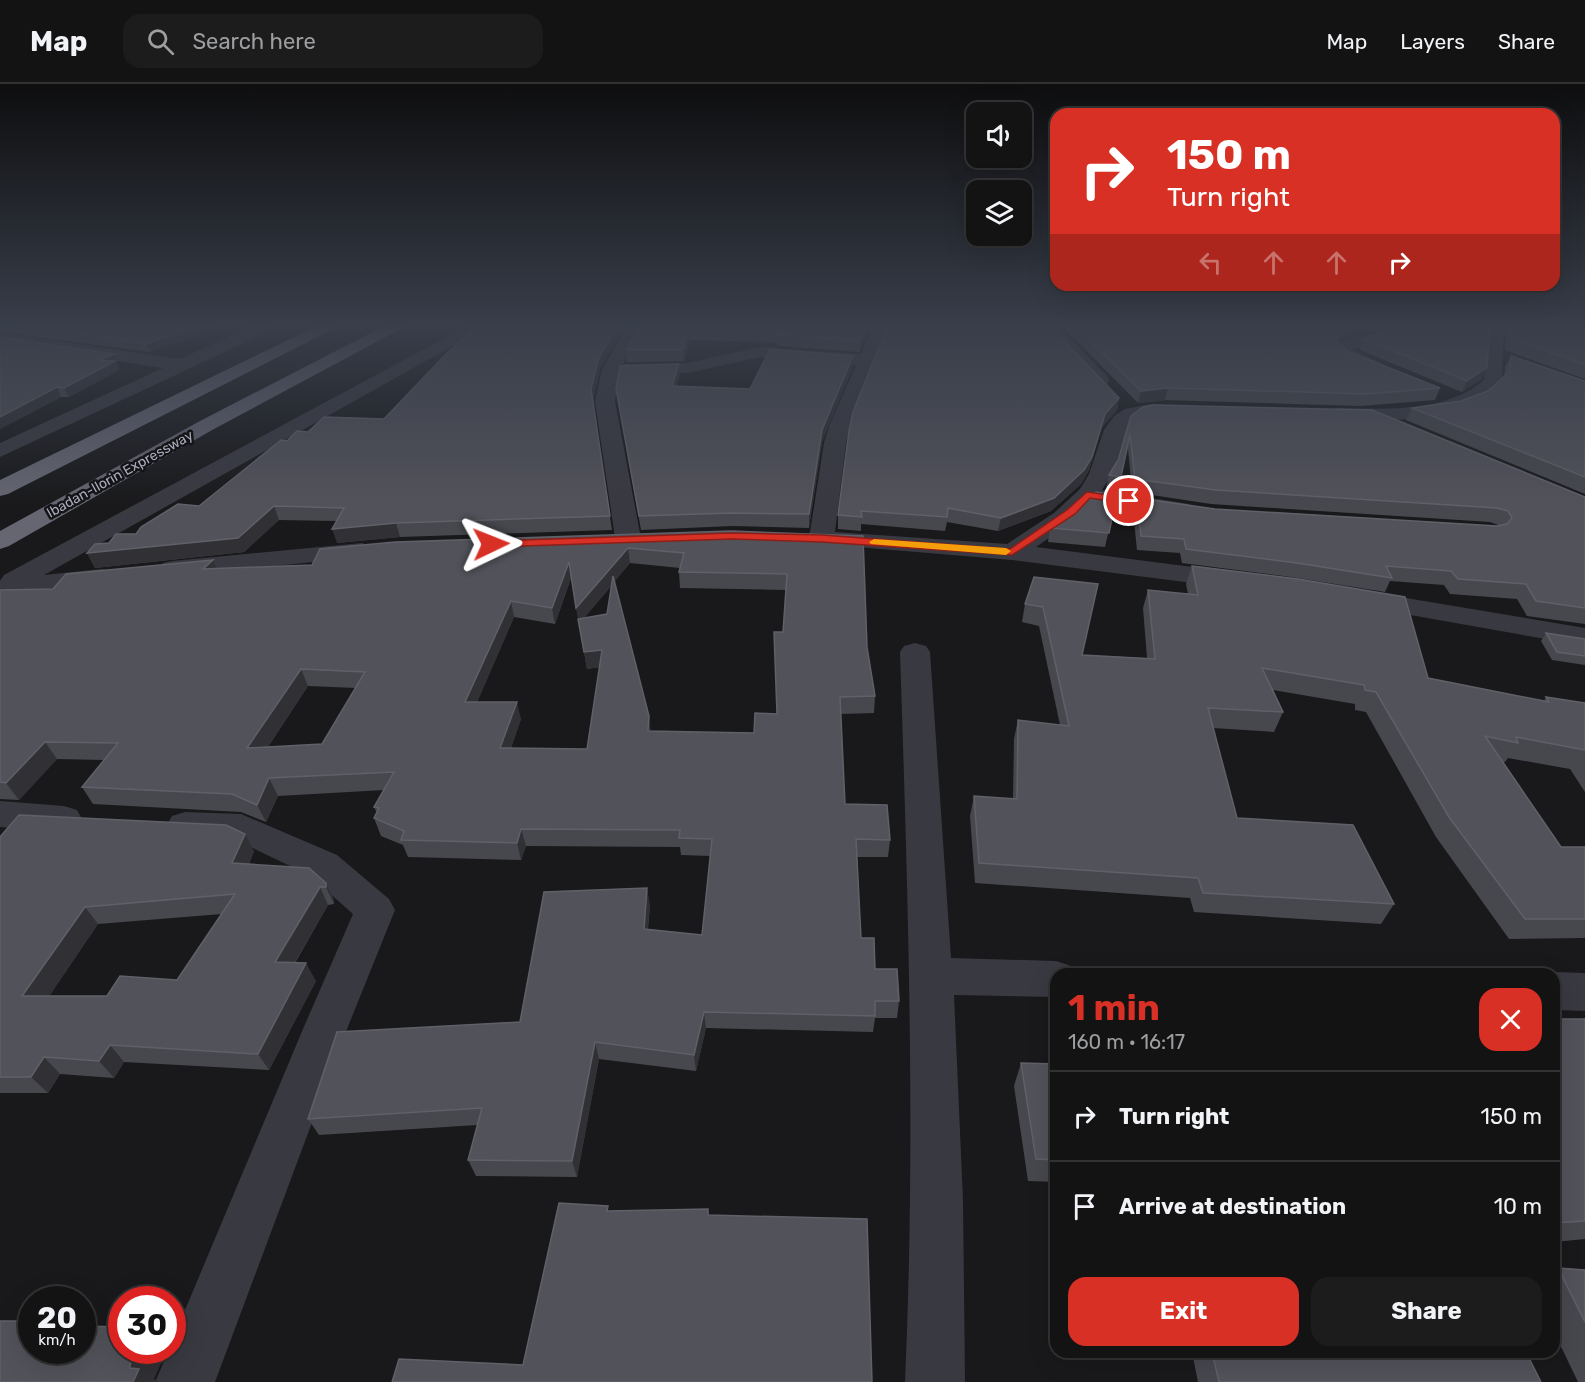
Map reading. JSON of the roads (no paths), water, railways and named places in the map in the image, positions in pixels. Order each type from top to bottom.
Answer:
[{"type":"highway","points":[[0,489],[209,386]]},
{"type":"highway","name":"Ibadan-Ilorin Expressway","points":[[0,541],[207,425],[284,386]]},
{"type":"street","points":[[0,451],[137,386]]},
{"type":"street","points":[[1,589],[373,386]]},
{"type":"street","points":[[608,386],[606,401],[628,538]]},
{"type":"street","points":[[822,538],[835,443],[840,424],[857,386]]},
{"type":"street","points":[[1107,386],[1133,412]]},
{"type":"street","points":[[1321,413],[1368,415],[1432,410],[1478,396],[1489,386]]},
{"type":"street","points":[[1439,392],[1461,401]]},
{"type":"street","points":[[1012,552],[1071,512],[1087,495],[1101,476],[1115,426],[1124,415],[1165,408],[1201,409]]},
{"type":"street","points":[[1368,415],[1410,432]]},
{"type":"street","points":[[1087,495],[1200,512]]},
{"type":"street","points":[[788,537],[1012,552],[1256,583]]},
{"type":"street","points":[[1,589],[388,548]]},
{"type":"street","points":[[1338,595],[1585,637]]},
{"type":"street","points":[[915,652],[931,976],[938,1291],[935,1382]]},
{"type":"street","points":[[7,824],[96,820]]},
{"type":"street","points":[[152,823],[241,827],[322,865],[375,910],[325,1029],[185,1382]]},
{"type":"street","points":[[931,976],[1050,980]]},
{"type":"street","points":[[1560,991],[1585,992]]}]
